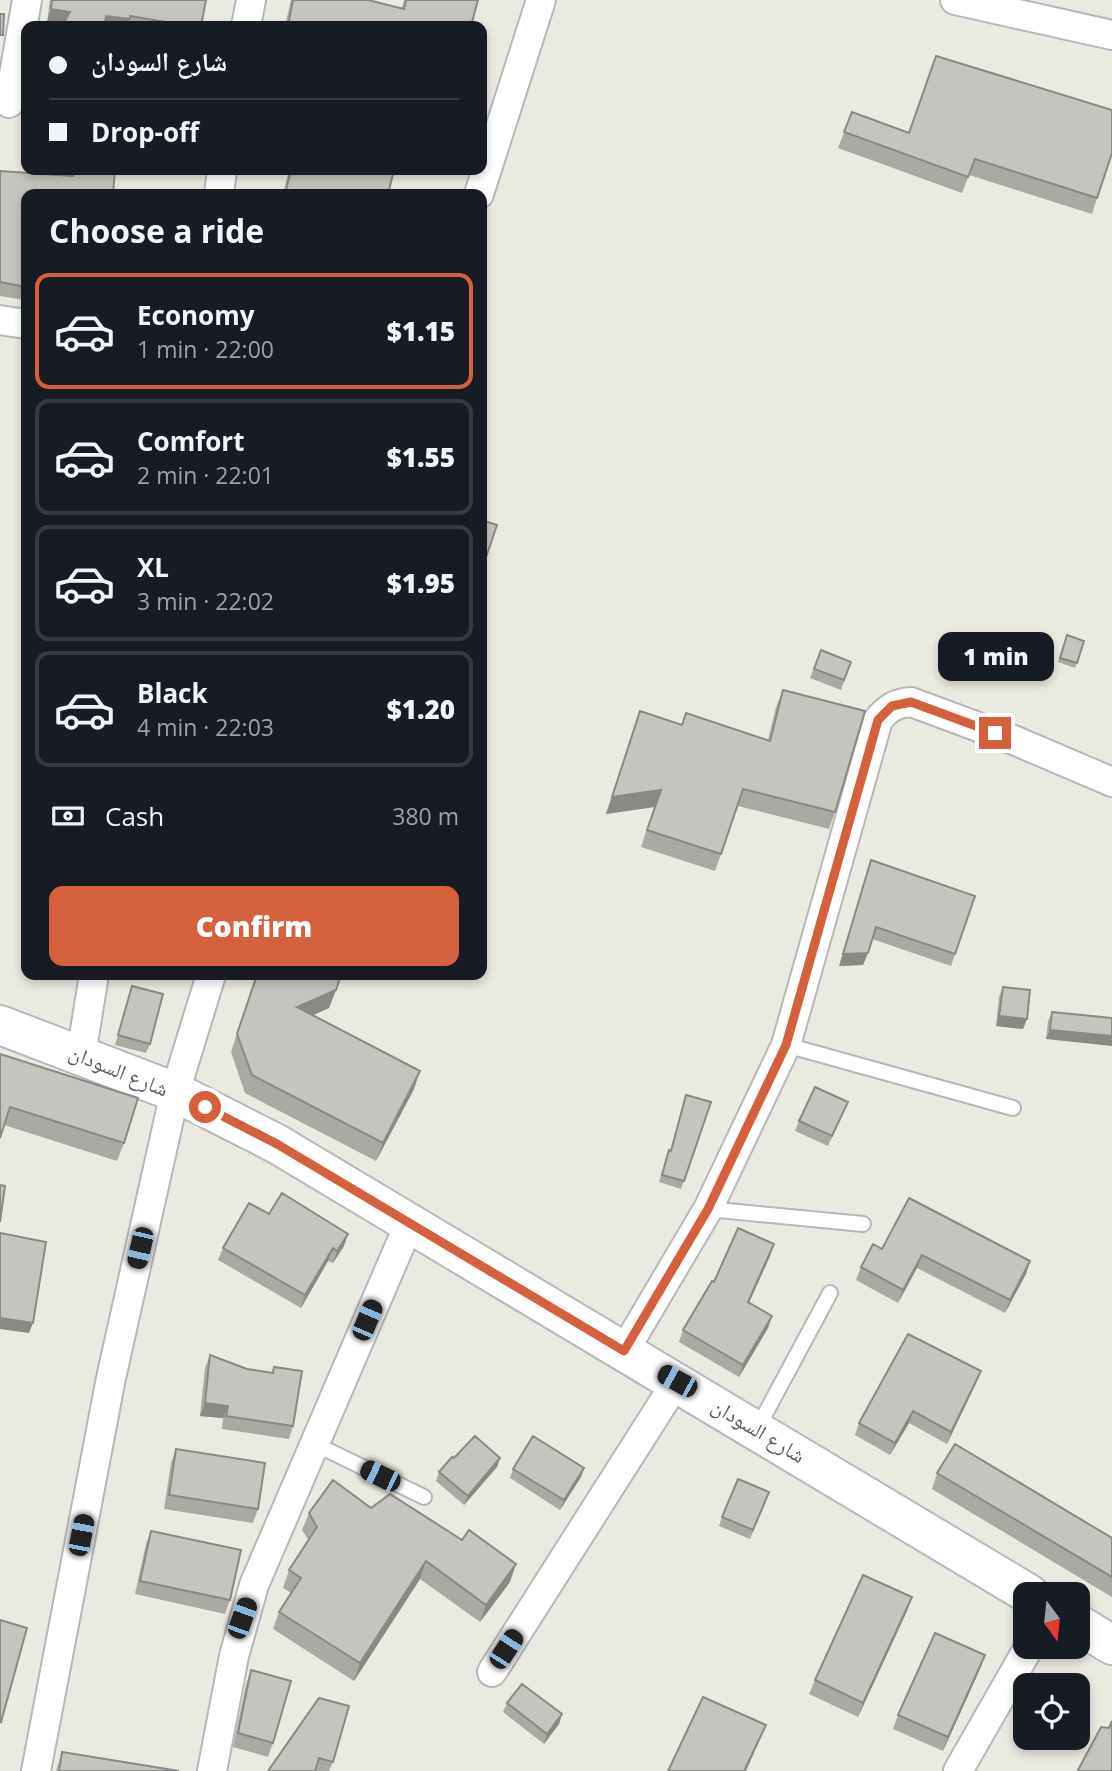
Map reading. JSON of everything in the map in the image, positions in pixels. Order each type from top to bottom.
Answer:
[{"type":"main road","name":"شارع السودان","points":[[0,1025],[175,1093],[277,1144],[1013,1584]]},
{"type":"main road","points":[[1090,1631],[1112,1645]]},
{"type":"street","points":[[24,21],[27,0]]},
{"type":"street","points":[[247,21],[251,0]]},
{"type":"street","points":[[487,172],[541,0]]},
{"type":"street","points":[[955,0],[1112,35]]},
{"type":"street","points":[[12,103],[21,41]]},
{"type":"street","points":[[0,320],[21,323]]},
{"type":"street","points":[[624,1351],[708,1209],[786,1045],[878,720],[886,711],[902,702],[911,702],[1016,741],[1112,782]]},
{"type":"street","points":[[81,1055],[93,980]]},
{"type":"street","points":[[36,1771],[111,1378],[175,1093],[209,980]]},
{"type":"street","points":[[212,1771],[242,1618],[313,1443],[410,1222]]},
{"type":"street","points":[[492,1672],[677,1381]]},
{"type":"street","points":[[958,1771],[1022,1659]]},
{"type":"lane","points":[[786,1045],[1013,1108]]},
{"type":"lane","points":[[708,1209],[863,1224]]},
{"type":"lane","points":[[757,1429],[830,1293]]},
{"type":"lane","points":[[313,1443],[424,1497]]},
{"type":"building","points":[[52,0],[206,0],[202,21],[160,21],[130,16],[130,19],[106,16],[105,21],[65,21],[70,12],[51,9]]},
{"type":"building","points":[[293,0],[368,0],[404,9],[406,0],[478,0],[472,21],[289,21]]},
{"type":"building","points":[[0,14],[4,14],[3,35],[0,35]]},
{"type":"building","points":[[936,56],[1112,110],[1112,153],[1097,198],[975,159],[968,177],[844,132],[852,112],[909,133]]},
{"type":"building","points":[[0,171],[21,172],[21,175],[115,175],[113,189],[21,189],[21,286],[0,282]]},
{"type":"building","points":[[290,175],[393,175],[389,189],[286,189]]},
{"type":"building","points":[[487,522],[497,525],[487,554]]},
{"type":"building","points":[[1067,635],[1084,641],[1077,663],[1060,658]]},
{"type":"building","points":[[821,650],[851,662],[844,680],[814,669]]},
{"type":"building","points":[[783,690],[865,711],[835,812],[743,789],[721,854],[647,830],[661,790],[612,797],[640,711],[682,725],[686,713],[770,741]]},
{"type":"building","points":[[871,860],[975,896],[955,954],[876,927],[868,953],[843,954]]},
{"type":"building","points":[[255,980],[339,980],[336,990],[297,1007],[420,1071],[383,1143],[252,1075],[237,1034]]},
{"type":"building","points":[[132,986],[163,994],[150,1044],[118,1035]]},
{"type":"building","points":[[1003,987],[1030,990],[1027,1019],[999,1016]]},
{"type":"building","points":[[1052,1012],[1112,1018],[1112,1036],[1050,1030]]},
{"type":"building","points":[[0,1054],[138,1098],[124,1143],[10,1107],[0,1138]]},
{"type":"building","points":[[815,1087],[848,1102],[832,1136],[799,1121]]},
{"type":"building","points":[[686,1095],[711,1102],[684,1181],[662,1175]]},
{"type":"building","points":[[0,1185],[5,1186],[0,1222]]},
{"type":"building","points":[[282,1193],[348,1234],[337,1251],[333,1248],[305,1295],[223,1248],[249,1203],[269,1214]]},
{"type":"building","points":[[909,1198],[1030,1261],[1010,1300],[922,1255],[903,1290],[861,1267],[873,1244],[882,1249]]},
{"type":"building","points":[[738,1228],[774,1244],[748,1302],[772,1316],[743,1365],[683,1330],[712,1281],[714,1282]]},
{"type":"building","points":[[0,1233],[46,1242],[33,1323],[0,1318]]},
{"type":"building","points":[[908,1334],[981,1371],[951,1432],[913,1411],[895,1443],[859,1423]]},
{"type":"building","points":[[210,1355],[247,1369],[273,1373],[274,1367],[302,1371],[293,1426],[226,1416],[228,1406],[205,1403]]},
{"type":"building","points":[[475,1436],[500,1458],[468,1496],[439,1472]]},
{"type":"building","points":[[533,1436],[584,1468],[564,1500],[513,1469]]},
{"type":"building","points":[[955,1444],[1112,1538],[1112,1577],[937,1473]]},
{"type":"building","points":[[176,1449],[265,1463],[258,1509],[169,1495]]},
{"type":"building","points":[[738,1479],[769,1492],[753,1530],[722,1517]]},
{"type":"building","points":[[333,1480],[371,1508],[390,1494],[462,1540],[469,1530],[516,1564],[486,1605],[426,1561],[360,1663],[279,1612],[301,1578],[289,1570],[317,1527],[309,1513]]},
{"type":"building","points":[[151,1531],[241,1550],[230,1600],[140,1581]]},
{"type":"building","points":[[863,1575],[912,1597],[863,1703],[815,1680]]},
{"type":"building","points":[[0,1620],[27,1628],[1,1722],[0,1721]]},
{"type":"building","points":[[935,1633],[985,1655],[948,1737],[898,1715]]},
{"type":"building","points":[[251,1670],[291,1681],[273,1743],[238,1733]]},
{"type":"building","points":[[522,1684],[562,1714],[547,1734],[507,1703]]},
{"type":"building","points":[[703,1697],[766,1725],[744,1771],[668,1771]]},
{"type":"building","points":[[319,1698],[349,1706],[333,1762],[319,1758],[315,1771],[268,1771]]},
{"type":"building","points":[[1112,1721],[1112,1771],[1078,1770],[1101,1727],[1109,1728]]},
{"type":"building","points":[[62,1752],[179,1771],[59,1771]]},
{"type":"route","points":[[205,1107],[277,1144],[624,1351],[708,1209],[786,1045],[878,720],[892,706],[911,702],[995,733]]}]
